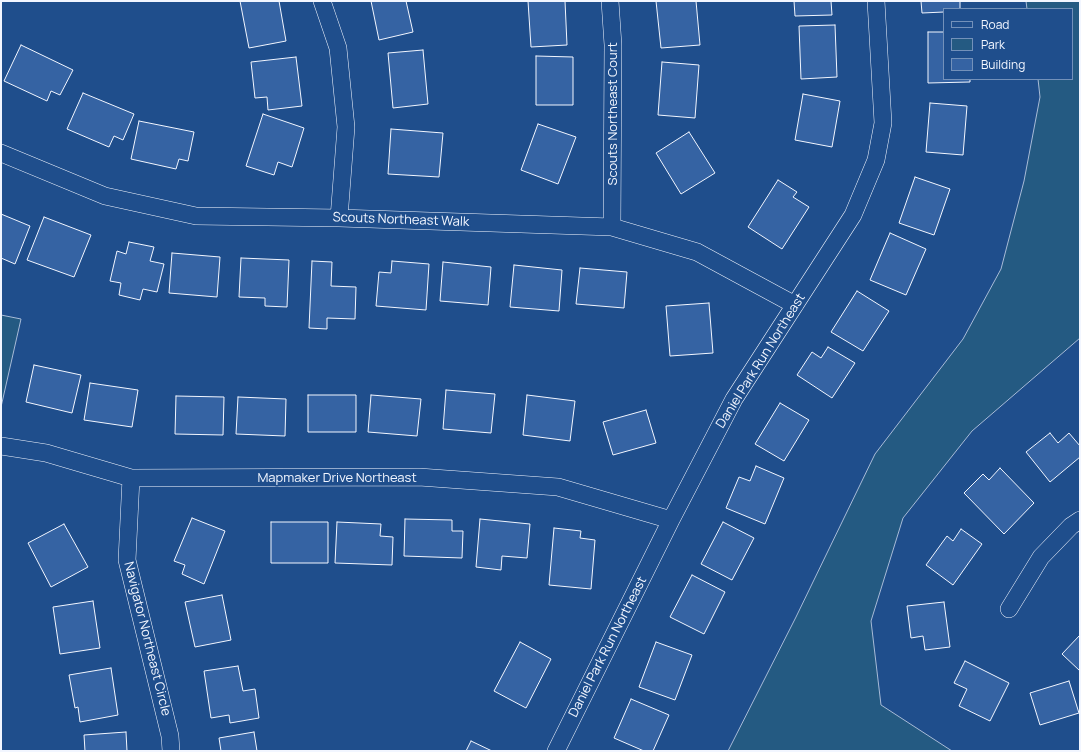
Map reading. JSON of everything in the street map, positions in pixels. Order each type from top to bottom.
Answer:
[{"type":"street","points":[[322,1],[338,48],[346,127],[339,218]]},
{"type":"street","name":"Scouts Northeast Court","points":[[610,1],[613,45],[612,227]]},
{"type":"street","name":"Daniel Park Run Northeast","points":[[556,751],[671,520],[734,399],[853,215],[876,160],[883,123],[876,1]]},
{"type":"street","name":"Scouts Northeast Walk","points":[[1,153],[105,196],[196,216],[339,218],[612,227],[697,252],[795,305]]},
{"type":"street","name":"Mapmaker Drive Northeast","points":[[1,446],[46,453],[131,478],[418,477],[558,487],[671,520]]},
{"type":"street","name":"Navigator Northeast Circle","points":[[131,478],[126,560],[170,736],[172,751]]},
{"type":"street","points":[[1009,609],[1041,557],[1071,526],[1080,520]]},
{"type":"green space","points":[[1026,1],[1080,1],[1080,338],[972,431],[903,518],[871,621],[881,705],[952,751],[728,751],[796,617],[875,454],[963,339],[1001,269],[1024,181],[1040,97],[1038,80],[1073,80],[1073,8],[1027,8]]},
{"type":"green space","points":[[1,315],[21,319],[1,407]]},
{"type":"building","points":[[240,1],[279,1],[286,41],[249,48]]},
{"type":"building","points":[[371,1],[406,1],[413,32],[379,40]]},
{"type":"building","points":[[528,1],[565,1],[567,45],[531,47]]},
{"type":"building","points":[[656,1],[696,1],[700,45],[661,48]]},
{"type":"building","points":[[794,1],[831,1],[832,15],[795,16]]},
{"type":"building","points":[[921,1],[960,1],[960,8],[943,8],[943,12],[922,13]]},
{"type":"building","points":[[835,25],[837,77],[801,79],[799,26]]},
{"type":"building","points":[[928,32],[943,32],[943,80],[970,80],[970,82],[928,83]]},
{"type":"building","points":[[21,45],[73,70],[60,95],[51,91],[47,101],[4,81]]},
{"type":"building","points":[[423,50],[428,104],[393,108],[388,53]]},
{"type":"building","points":[[536,56],[573,57],[573,105],[536,105]]},
{"type":"building","points":[[296,57],[302,106],[268,110],[267,97],[255,98],[251,62]]},
{"type":"building","points":[[662,62],[699,65],[695,118],[658,115]]},
{"type":"building","points":[[83,93],[134,114],[123,140],[114,136],[109,147],[67,129]]},
{"type":"building","points":[[803,94],[840,101],[832,147],[795,140]]},
{"type":"building","points":[[930,103],[967,106],[963,155],[926,152]]},
{"type":"building","points":[[263,114],[304,128],[292,167],[278,162],[274,175],[246,166]]},
{"type":"building","points":[[139,121],[194,132],[188,161],[179,159],[176,169],[131,159]]},
{"type":"building","points":[[538,124],[576,137],[558,184],[521,170]]},
{"type":"building","points":[[391,129],[443,133],[439,177],[388,174]]},
{"type":"building","points":[[689,132],[715,173],[681,194],[656,153]]},
{"type":"building","points":[[915,177],[950,189],[934,235],[899,223]]},
{"type":"building","points":[[778,180],[797,192],[793,197],[809,207],[782,249],[748,227]]},
{"type":"building","points":[[1,214],[30,226],[15,264],[1,258]]},
{"type":"building","points":[[44,217],[91,235],[74,277],[27,260]]},
{"type":"building","points":[[890,233],[926,249],[906,295],[870,280]]},
{"type":"building","points":[[129,242],[154,247],[150,261],[164,264],[157,292],[143,289],[140,300],[119,295],[121,283],[110,281],[117,251],[126,254]]},
{"type":"building","points":[[172,253],[220,257],[217,297],[169,293]]},
{"type":"building","points":[[241,258],[289,260],[287,307],[265,306],[265,298],[239,297]]},
{"type":"building","points":[[312,261],[332,262],[331,286],[356,287],[355,319],[327,318],[327,329],[309,328]]},
{"type":"building","points":[[392,261],[429,264],[426,310],[376,306],[379,272],[391,273]]},
{"type":"building","points":[[443,262],[491,267],[488,305],[440,301]]},
{"type":"building","points":[[514,265],[562,270],[559,311],[510,307]]},
{"type":"building","points":[[580,268],[627,272],[624,308],[576,304]]},
{"type":"building","points":[[857,291],[889,311],[863,351],[831,332]]},
{"type":"building","points":[[709,303],[713,353],[670,356],[666,306]]},
{"type":"building","points":[[828,347],[855,363],[832,398],[797,375],[812,352],[821,358]]},
{"type":"building","points":[[34,365],[81,375],[72,413],[26,402]]},
{"type":"building","points":[[90,383],[138,390],[132,427],[84,420]]},
{"type":"building","points":[[446,390],[495,394],[491,433],[443,429]]},
{"type":"building","points":[[308,395],[356,395],[356,432],[308,432]]},
{"type":"building","points":[[371,395],[421,399],[417,436],[368,432]]},
{"type":"building","points":[[527,395],[575,401],[570,441],[523,435]]},
{"type":"building","points":[[176,396],[224,397],[223,435],[175,434]]},
{"type":"building","points":[[238,397],[286,399],[285,436],[236,434]]},
{"type":"building","points":[[780,403],[809,420],[784,461],[755,444]]},
{"type":"building","points":[[646,410],[656,443],[613,455],[603,422]]},
{"type":"building","points":[[1050,433],[1058,443],[1069,433],[1080,446],[1080,457],[1050,482],[1026,452]]},
{"type":"building","points":[[756,466],[784,478],[765,524],[726,508],[739,477],[750,481]]},
{"type":"building","points":[[1000,468],[1034,503],[1004,534],[964,493],[983,474],[989,480]]},
{"type":"building","points":[[192,518],[225,531],[204,584],[182,574],[185,565],[174,561]]},
{"type":"building","points":[[405,519],[452,520],[452,531],[463,531],[462,558],[404,556]]},
{"type":"building","points":[[480,519],[530,524],[527,558],[502,556],[501,570],[476,567]]},
{"type":"building","points":[[271,522],[328,522],[328,563],[271,563]]},
{"type":"building","points":[[337,522],[381,524],[380,536],[393,537],[392,565],[335,563]]},
{"type":"building","points":[[723,522],[754,538],[732,580],[701,564]]},
{"type":"building","points":[[64,524],[88,567],[51,587],[28,543]]},
{"type":"building","points":[[554,528],[581,531],[580,538],[595,540],[591,589],[549,585]]},
{"type":"building","points":[[961,529],[982,544],[953,585],[926,565],[947,536],[953,541]]},
{"type":"building","points":[[692,575],[725,592],[704,634],[670,617]]},
{"type":"building","points":[[222,595],[231,640],[195,647],[185,602]]},
{"type":"building","points":[[93,601],[100,648],[60,654],[53,607]]},
{"type":"building","points":[[944,602],[950,647],[925,650],[923,636],[911,638],[907,606]]},
{"type":"building","points":[[1080,635],[1080,671],[1062,654]]},
{"type":"building","points":[[520,642],[551,659],[526,708],[494,691]]},
{"type":"building","points":[[656,642],[692,655],[675,700],[639,687]]},
{"type":"building","points":[[965,661],[1009,683],[990,721],[959,706],[967,689],[954,683]]},
{"type":"building","points":[[238,666],[243,691],[255,689],[259,718],[230,723],[229,715],[211,718],[204,671]]},
{"type":"building","points":[[111,668],[118,715],[80,722],[78,707],[75,708],[69,675]]},
{"type":"building","points":[[1069,681],[1079,713],[1040,725],[1030,693]]},
{"type":"building","points":[[631,699],[669,715],[653,751],[644,751],[614,738]]},
{"type":"building","points":[[126,732],[127,751],[85,751],[84,735]]},
{"type":"building","points":[[254,732],[257,751],[221,751],[219,738]]},
{"type":"building","points":[[471,741],[492,751],[466,751]]}]
